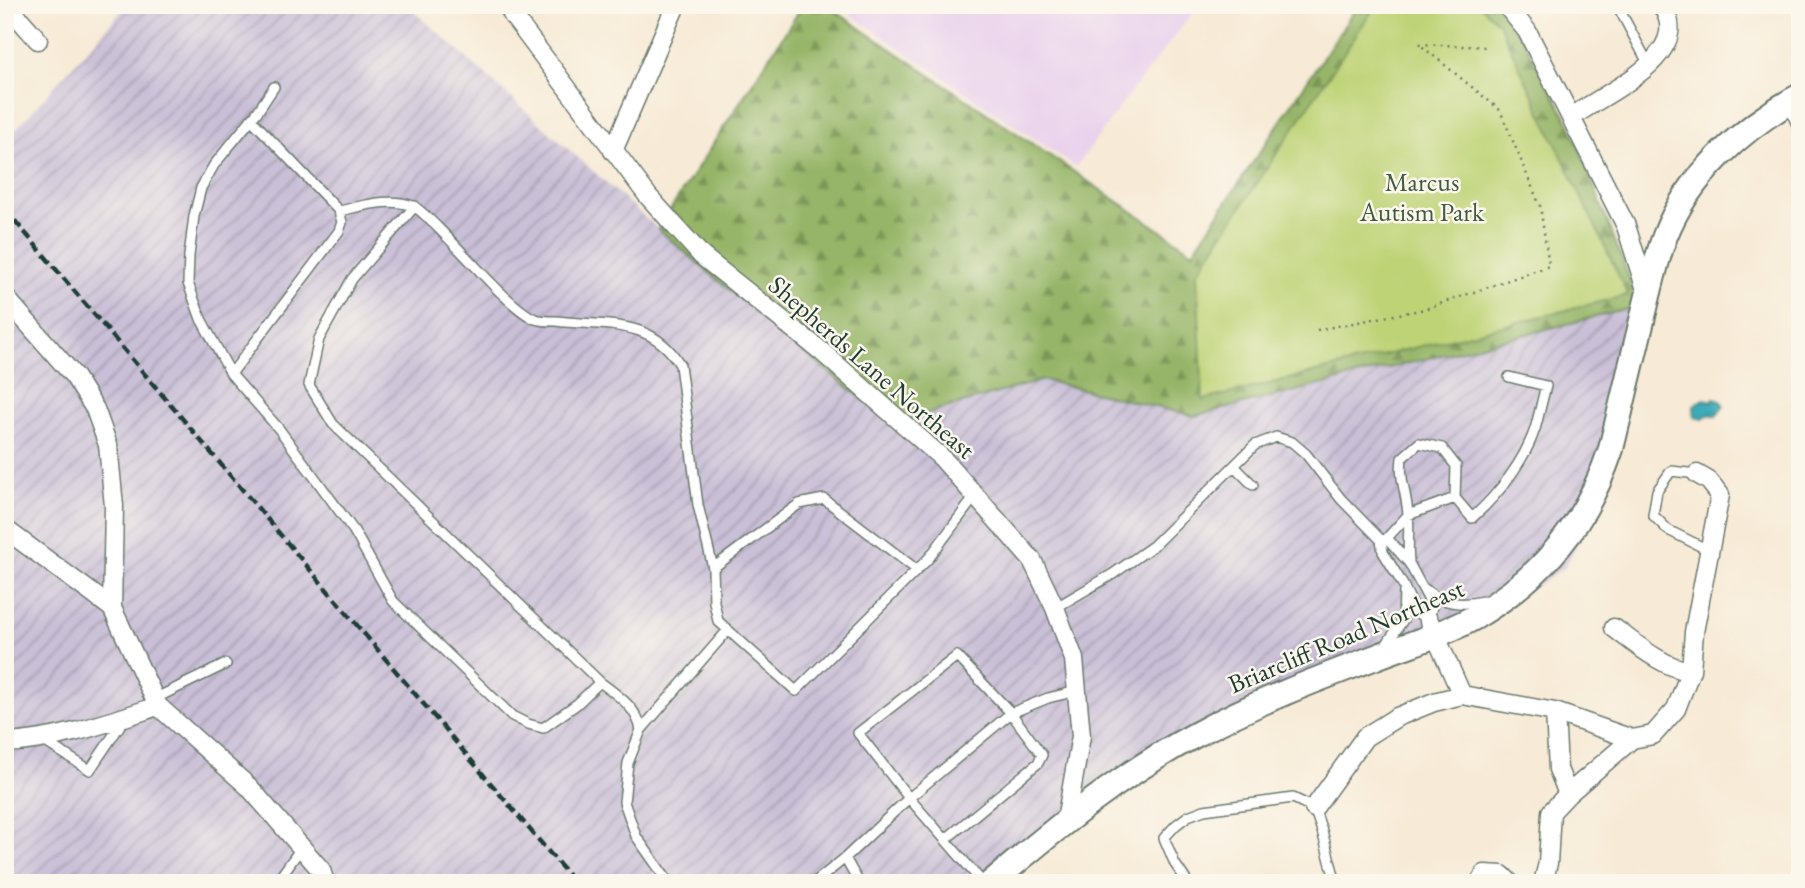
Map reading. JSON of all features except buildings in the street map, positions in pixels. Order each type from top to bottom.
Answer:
[{"type":"main road","name":"Briarcliff Road Northeast","points":[[991,883],[1066,820],[1150,760],[1197,733],[1262,701],[1379,656],[1432,628],[1474,618],[1534,573],[1581,519],[1600,482],[1611,449],[1665,236],[1682,202],[1704,171],[1733,144],[1794,100]]},
{"type":"street","points":[[7,5],[38,40]]},
{"type":"street","name":"Shepherds Lane Northeast","points":[[508,5],[513,16],[613,151],[651,200],[702,256],[821,351],[942,458],[1032,560],[1055,608],[1074,659],[1080,736],[1066,820]]},
{"type":"street","points":[[613,151],[676,5]]},
{"type":"street","points":[[1506,5],[1527,31],[1626,226],[1648,298]]},
{"type":"street","points":[[1572,117],[1650,66],[1664,48],[1670,33],[1661,5]]},
{"type":"street","points":[[5,297],[74,376],[95,409],[108,445],[114,506],[112,607],[156,702],[249,788],[321,870],[325,883]]},
{"type":"street","points":[[1544,883],[1551,812],[1632,739],[1653,735],[1676,709],[1692,670],[1694,632],[1720,495],[1709,481],[1697,474]]},
{"type":"street","points":[[5,529],[112,607]]},
{"type":"street","points":[[1432,628],[1462,695]]},
{"type":"street","points":[[1614,628],[1654,656],[1683,671],[1692,670]]},
{"type":"street","points":[[1314,808],[1365,737],[1396,717],[1434,702],[1462,695],[1555,712],[1632,739]]},
{"type":"street","points":[[5,743],[40,739],[90,728],[156,702]]},
{"type":"street","points":[[1555,712],[1558,769],[1568,794]]},
{"type":"street","points":[[1479,883],[1485,874],[1502,875],[1510,883]]},
{"type":"lane","points":[[1616,5],[1650,66]]},
{"type":"lane","points":[[274,87],[214,165],[201,188],[194,216],[188,284],[231,373],[279,429],[354,531],[393,601],[512,716],[528,724],[543,727],[577,704],[600,682]]},
{"type":"lane","points":[[1794,100],[1800,132]]},
{"type":"lane","points":[[231,373],[339,231],[342,222],[339,211],[251,120]]},
{"type":"lane","points":[[339,211],[383,202],[415,206],[500,293],[534,318],[645,331],[660,339],[671,350],[680,365],[698,505],[713,568],[714,603],[718,621],[796,691],[929,558],[976,495]]},
{"type":"lane","points":[[415,206],[352,279],[319,339],[309,385],[333,424],[600,682],[628,704],[639,719],[641,730]]},
{"type":"lane","points":[[1409,563],[1408,515],[1400,474],[1402,458],[1419,443],[1442,448],[1456,466],[1455,498],[1472,518],[1491,501],[1516,466],[1534,431],[1546,386],[1509,377]]},
{"type":"lane","points":[[1055,608],[1113,574],[1153,546],[1255,445],[1276,437],[1292,442],[1306,454],[1365,526],[1384,539],[1409,563],[1432,606],[1432,628]]},
{"type":"lane","points":[[1234,466],[1253,485]]},
{"type":"lane","points":[[1697,474],[1671,471],[1657,491],[1653,515],[1668,530],[1708,551]]},
{"type":"lane","points":[[1432,628],[1416,612],[1404,586],[1382,552],[1384,539],[1408,515],[1455,498]]},
{"type":"lane","points":[[713,568],[799,504],[824,499],[917,570]]},
{"type":"lane","points":[[1421,585],[1441,601],[1458,604],[1502,598]]},
{"type":"lane","points":[[1379,656],[1403,620],[1404,586]]},
{"type":"lane","points":[[669,883],[636,836],[624,802],[628,763],[641,730],[728,630]]},
{"type":"lane","points":[[946,839],[1038,763],[1042,755],[1011,713],[957,656],[858,733],[909,798],[983,883]]},
{"type":"lane","points":[[156,702],[226,664]]},
{"type":"lane","points":[[814,883],[909,798],[1011,713],[1048,698],[1077,691]]},
{"type":"lane","points":[[40,739],[90,770],[125,716]]},
{"type":"lane","points":[[1188,883],[1175,864],[1164,838],[1176,825],[1188,816],[1204,810],[1293,797],[1314,808],[1336,883]]},
{"type":"lane","points":[[276,883],[301,848]]},
{"type":"lane","points":[[845,858],[859,883]]},
{"type":"path","points":[[1317,330],[1424,309],[1549,266],[1540,206],[1500,110],[1419,44],[1486,47]]},
{"type":"shaded area","points":[[127,5],[407,5],[658,229],[787,339],[893,423],[1044,380],[1194,416],[1640,306],[1612,478],[1564,568],[1485,618],[1162,748],[1000,883],[5,883],[5,142]]},
{"type":"shaded area","points":[[853,5],[1199,5],[1076,167],[848,13]]},
{"type":"green space","points":[[803,5],[826,5],[1193,252],[1358,5],[1497,5],[1509,15],[1570,124],[1640,306],[1194,416],[1043,380],[893,423],[787,339],[658,229]]},
{"type":"green space","name":"Marcus Autism Park","points":[[1376,5],[1480,5],[1499,24],[1628,295],[1203,400],[1197,273]]},
{"type":"water","points":[[1714,398],[1720,400],[1724,406],[1716,416],[1710,414],[1703,419],[1694,417],[1694,406],[1704,399],[1712,401]]},
{"type":"railway","points":[[5,209],[575,883]]}]
